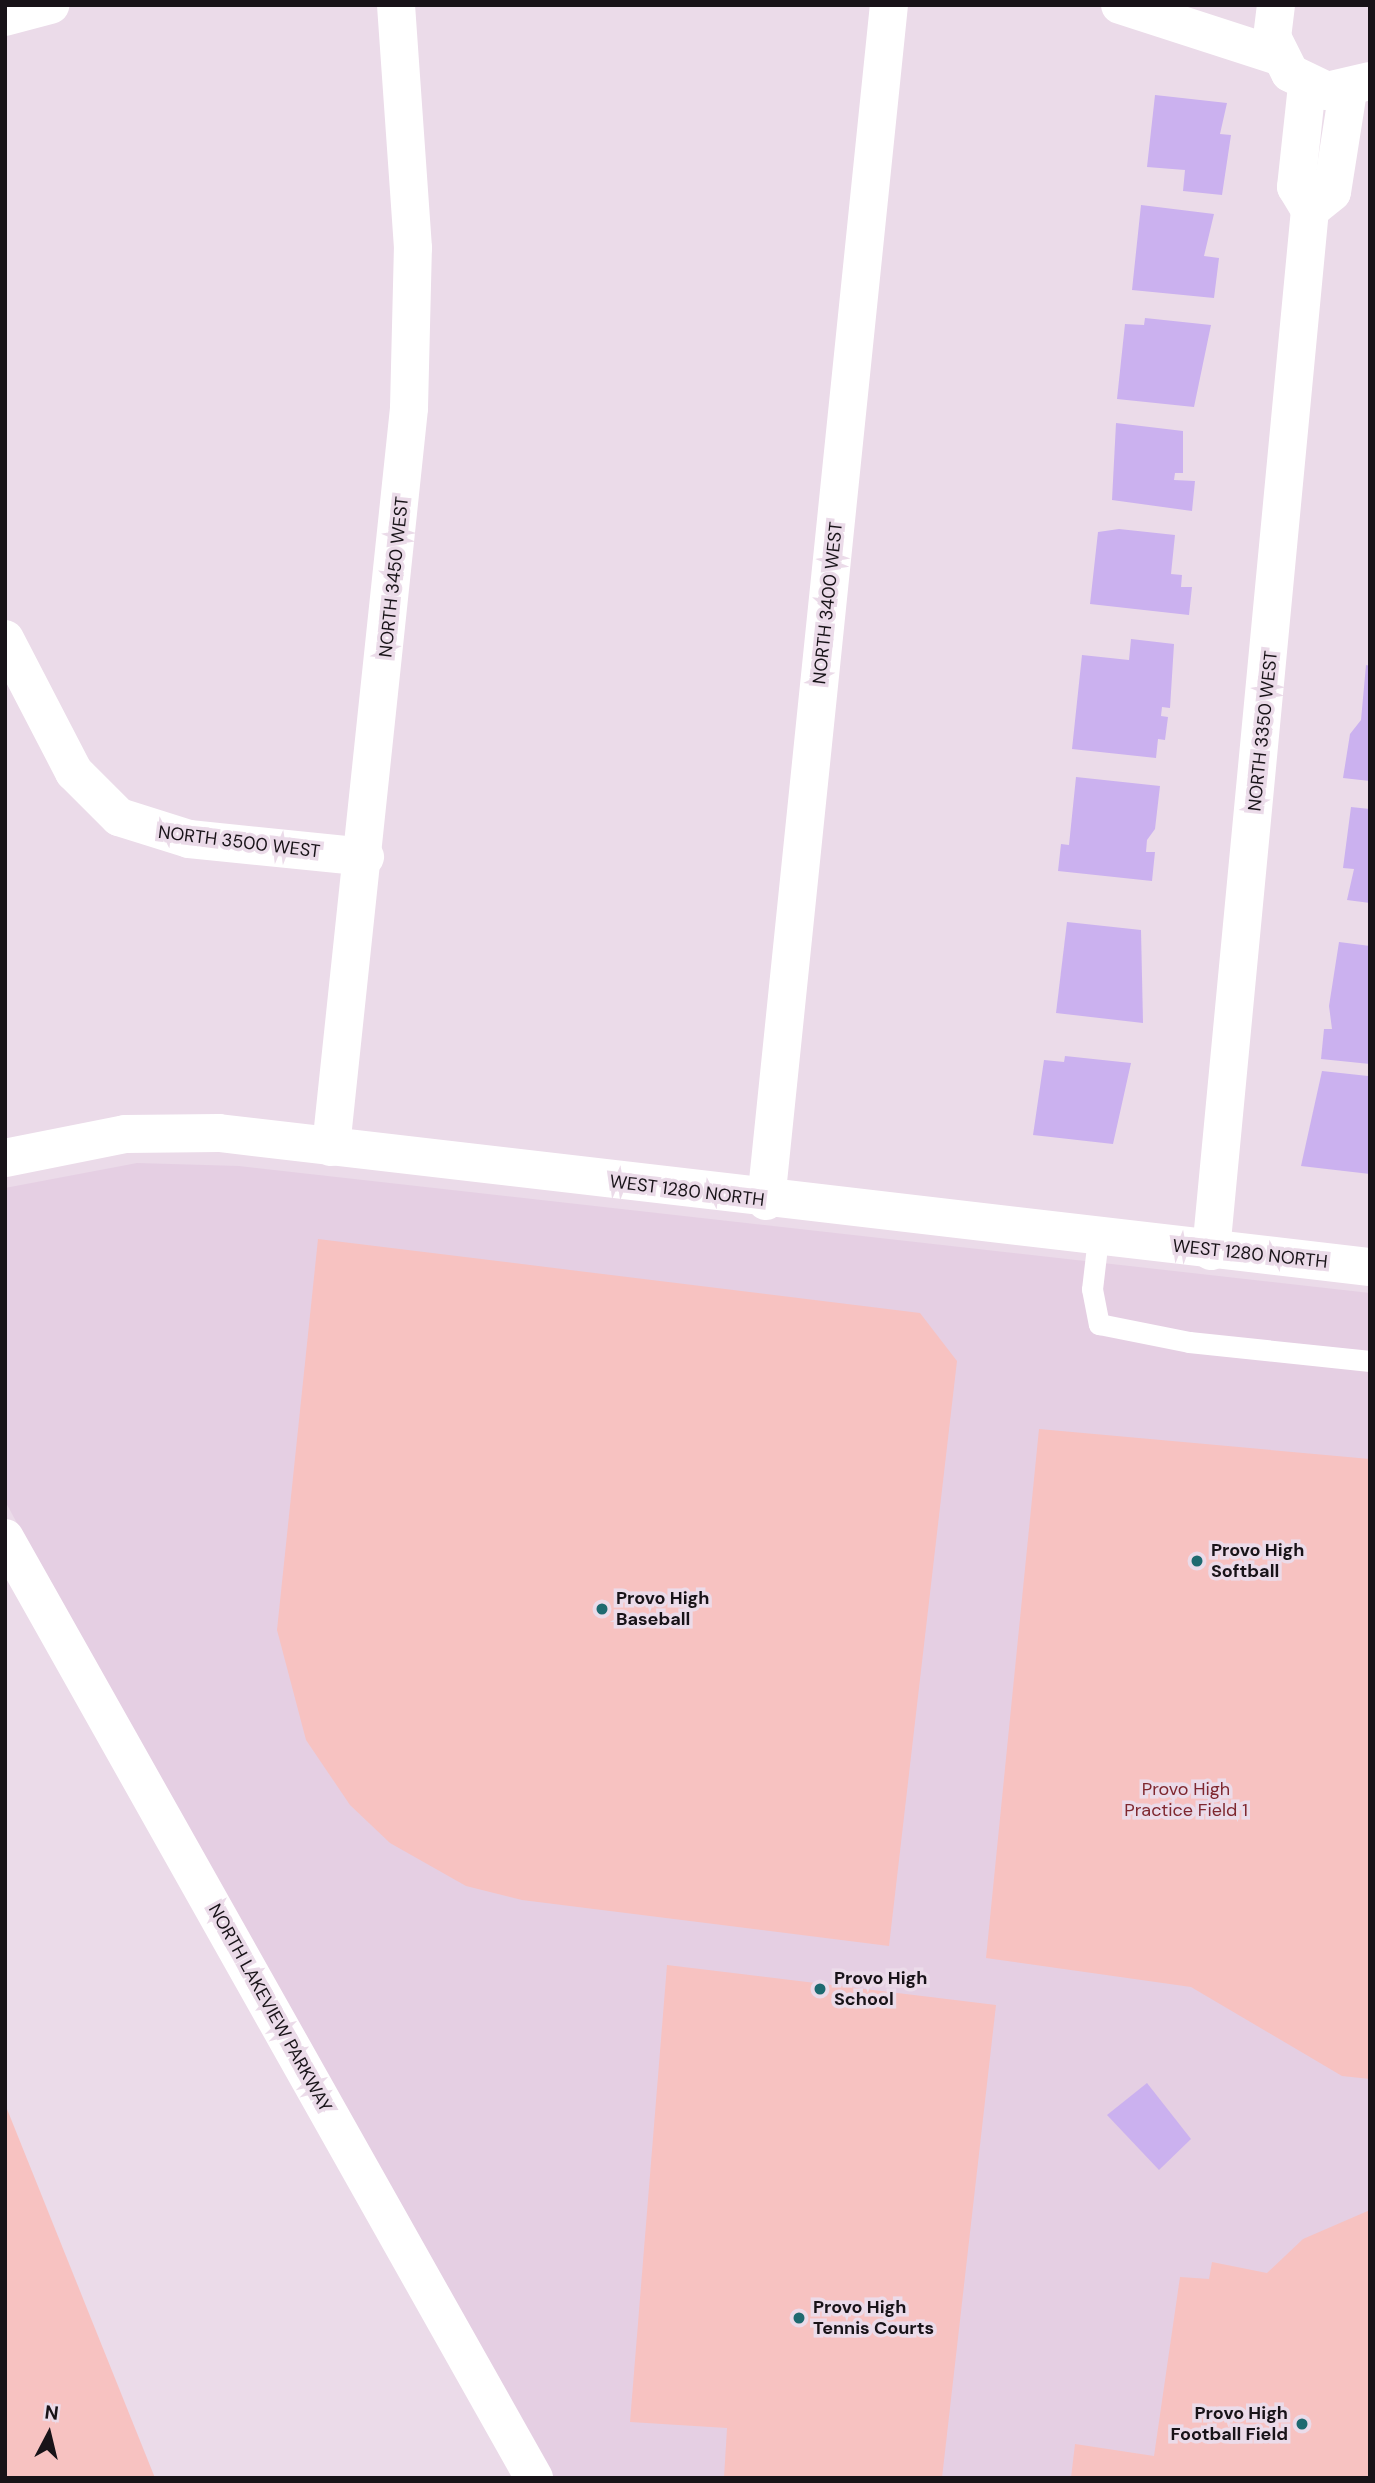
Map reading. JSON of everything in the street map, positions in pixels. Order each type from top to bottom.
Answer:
[{"type":"street","points":[[5,17],[50,5]]},
{"type":"street","name":"NORTH 3450 WEST","points":[[331,1147],[401,513],[413,328],[396,5]]},
{"type":"street","name":"NORTH 3400 WEST","points":[[766,1200],[889,5]]},
{"type":"street","points":[[1276,5],[1272,37],[1278,56],[1307,85],[1359,86],[1332,192],[1310,211]]},
{"type":"street","points":[[1138,6],[1178,27],[1278,56]]},
{"type":"street","name":"NORTH 3350 WEST","points":[[1211,1251],[1310,211],[1296,187],[1307,85]]},
{"type":"street","name":"NORTH 3500 WEST","points":[[5,639],[74,772],[119,817],[188,839],[365,857]]},
{"type":"street","name":"WEST 1280 NORTH","points":[[5,1158],[79,1139],[172,1132],[331,1147],[766,1200],[1370,1267]]},
{"type":"street","name":"NORTH LAKEVIEW PARKWAY","points":[[5,1538],[534,2478]]},
{"type":"lane","points":[[1098,1238],[1093,1289],[1099,1324],[1189,1342],[1370,1361]]},
{"type":"shaded area","name":"Provo High School","points":[[137,1163],[239,1166],[1370,1293],[1370,2478],[536,2478],[5,1501],[5,1188]]},
{"type":"green space","name":"Provo High Baseball","points":[[318,1239],[920,1313],[957,1361],[889,1946],[522,1900],[466,1886],[390,1843],[350,1805],[306,1740],[277,1630]]},
{"type":"green space","name":"Provo High Softball","points":[[1039,1429],[1370,1459],[1370,2079],[1342,2076],[1191,1987],[986,1958]]},
{"type":"green space","name":"Provo High Tennis Courts","points":[[667,1965],[996,2005],[942,2478],[724,2478],[727,2428],[630,2422]]},
{"type":"green space","points":[[5,2104],[155,2478],[5,2478]]},
{"type":"green space","points":[[1370,2210],[1370,2478],[1071,2478],[1075,2444],[1154,2456],[1180,2277],[1209,2279],[1212,2262],[1267,2273],[1303,2239]]},
{"type":"building","points":[[1155,95],[1227,103],[1220,134],[1231,135],[1222,195],[1183,191],[1185,170],[1147,167]]},
{"type":"building","points":[[1141,205],[1214,214],[1204,256],[1219,258],[1214,298],[1132,290]]},
{"type":"building","points":[[1145,318],[1211,325],[1194,407],[1117,399],[1125,324],[1144,325]]},
{"type":"building","points":[[1116,423],[1183,431],[1183,473],[1175,473],[1174,480],[1195,481],[1192,511],[1112,500]]},
{"type":"building","points":[[1119,529],[1175,535],[1171,574],[1182,575],[1181,587],[1192,587],[1189,615],[1090,604],[1098,532]]},
{"type":"building","points":[[1131,639],[1174,644],[1170,708],[1162,707],[1161,716],[1168,717],[1165,740],[1158,739],[1156,758],[1072,749],[1082,655],[1129,660]]},
{"type":"building","points":[[1366,665],[1370,666],[1370,781],[1343,778],[1350,734],[1361,720]]},
{"type":"building","points":[[1076,777],[1160,786],[1155,829],[1147,840],[1146,852],[1155,852],[1152,881],[1058,871],[1061,844],[1069,845]]},
{"type":"building","points":[[1351,807],[1370,809],[1370,903],[1347,900],[1354,869],[1343,868]]},
{"type":"building","points":[[1067,922],[1141,930],[1143,1023],[1056,1013]]},
{"type":"building","points":[[1339,942],[1370,946],[1370,1064],[1321,1059],[1324,1029],[1332,1029],[1329,1006]]},
{"type":"building","points":[[1065,1056],[1131,1063],[1113,1144],[1033,1135],[1044,1060],[1064,1062]]},
{"type":"building","points":[[1322,1071],[1368,1076],[1370,1174],[1301,1166]]},
{"type":"building","points":[[1147,2083],[1191,2139],[1159,2170],[1107,2115]]},
{"type":"place","name":"Provo High Softball","points":[[1197,1561]]},
{"type":"place","name":"Provo High Baseball","points":[[602,1609]]},
{"type":"place","name":"Provo High School","points":[[820,1989]]},
{"type":"place","name":"Provo High Tennis Courts","points":[[799,2318]]},
{"type":"place","name":"Provo High Football Field","points":[[1302,2424]]},
{"type":"park label","name":"Provo High Practice Field 1","points":[[1186,1800]]}]
